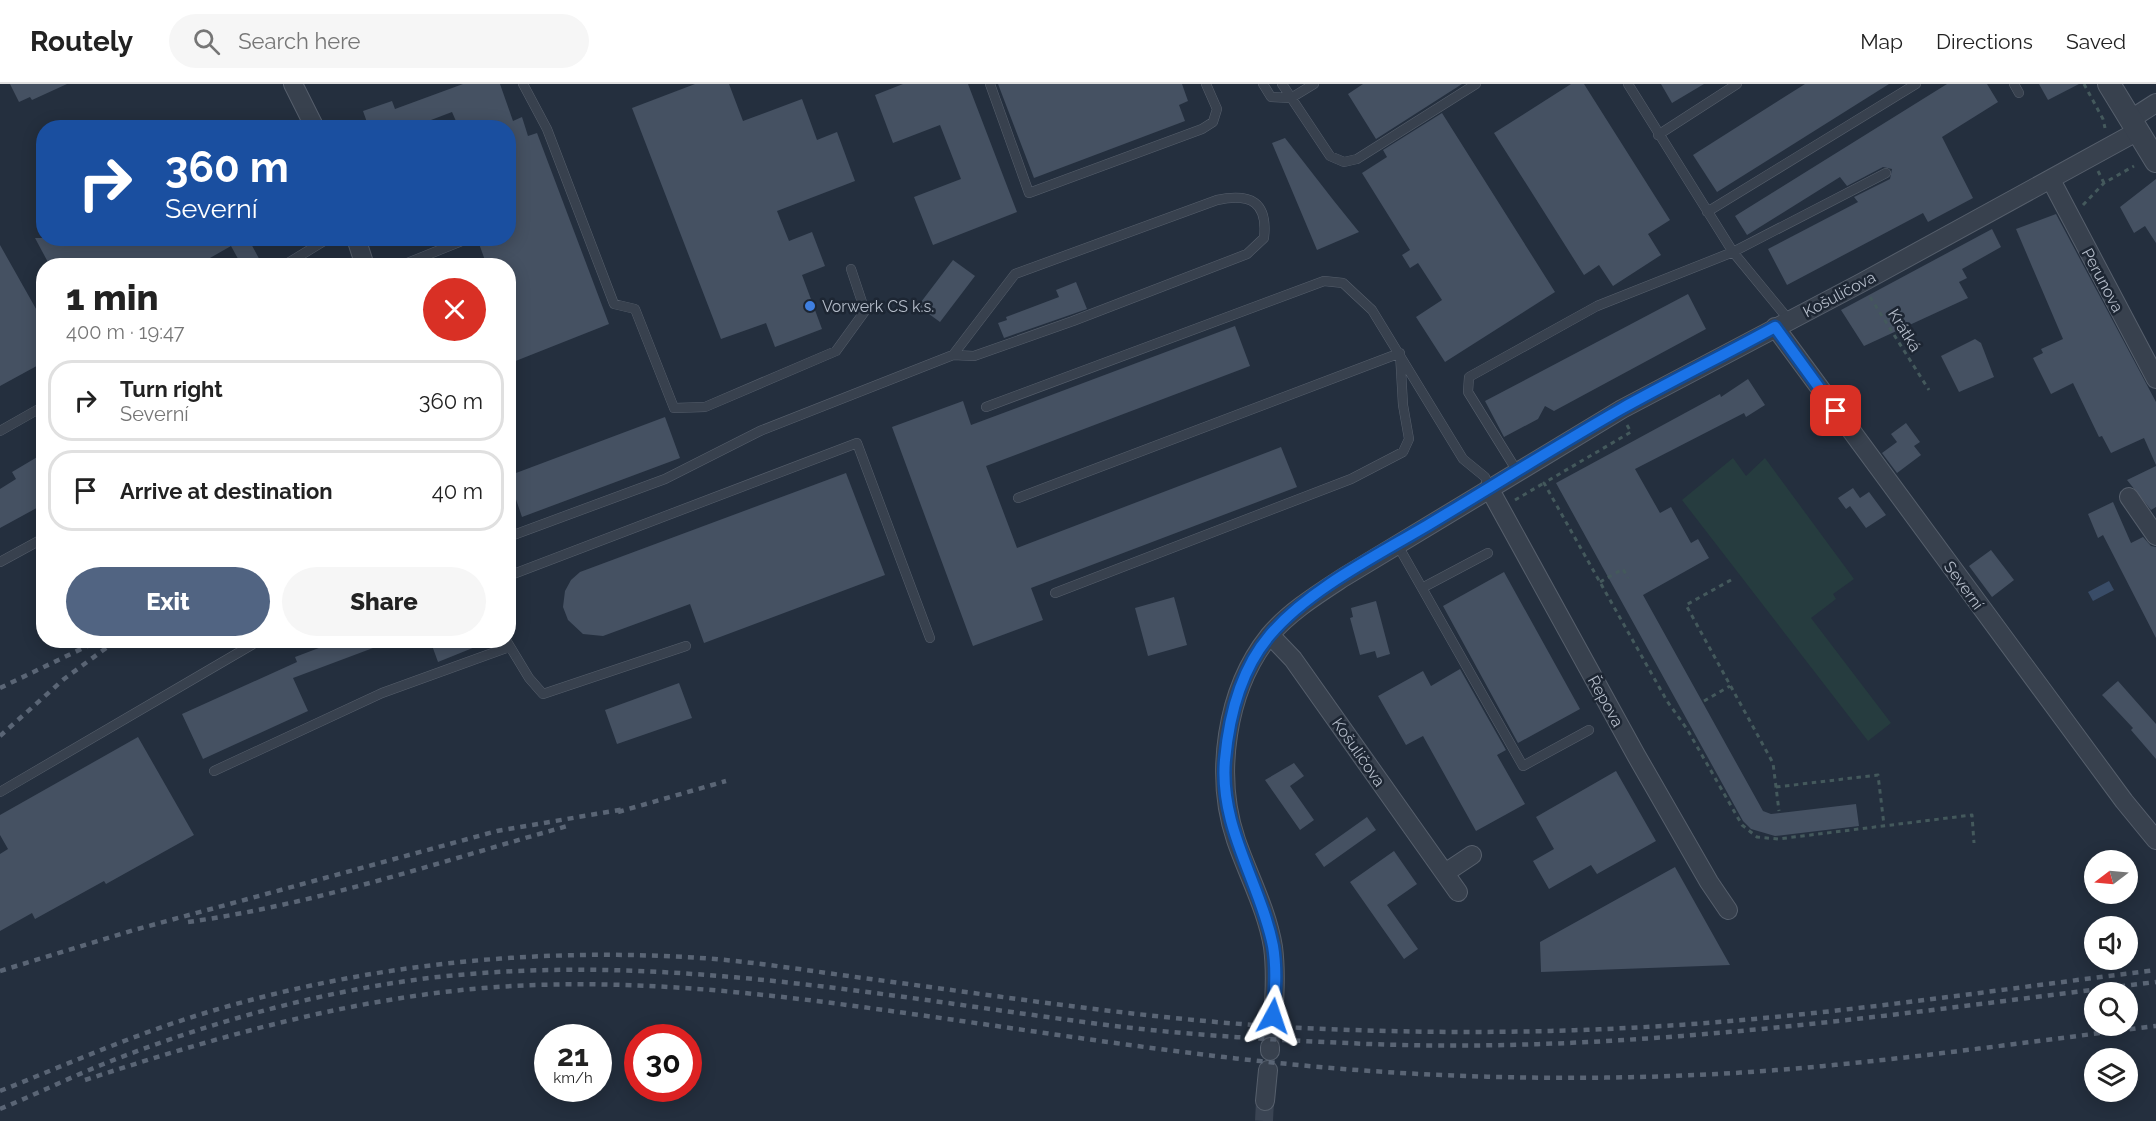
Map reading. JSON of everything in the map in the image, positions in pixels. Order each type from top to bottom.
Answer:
[{"type":"street","points":[[293,84],[311,120]]},
{"type":"street","points":[[2109,84],[2134,125],[2149,161]]},
{"type":"street","name":"Košuličova","points":[[1273,1016],[1276,984],[1273,946],[1236,840],[1227,810],[1224,785],[1231,726],[1241,687],[1254,657],[1270,635],[1312,598],[1517,471],[1622,409],[2051,180],[2134,125],[2156,103]]},
{"type":"street","name":"Perunova","points":[[2051,180],[2156,379]]},
{"type":"street","name":"Severní","points":[[1782,324],[2110,782],[2156,840]]},
{"type":"street","name":"Řepova","points":[[1489,488],[1636,755],[1709,882],[1728,910]]},
{"type":"street","points":[[2129,497],[2156,536]]},
{"type":"street","name":"Košuličova","points":[[1270,635],[1293,659],[1458,892]]},
{"type":"street","points":[[1445,873],[1472,855]]},
{"type":"street","points":[[1265,1101],[1269,1056]]},
{"type":"lane","points":[[523,84],[547,129],[614,304],[635,309],[674,408],[705,407],[836,351],[865,311],[851,269]]},
{"type":"lane","points":[[990,84],[1029,193],[1213,122],[1217,109],[1206,84]]},
{"type":"lane","points":[[1263,84],[1271,97],[1292,98],[1314,84]]},
{"type":"lane","points":[[1282,84],[1330,156],[1344,162],[1357,159],[1476,84]]},
{"type":"lane","points":[[1628,84],[1707,212],[1782,324]]},
{"type":"lane","points":[[1658,135],[1737,84]]},
{"type":"lane","points":[[1707,212],[1916,84]]},
{"type":"lane","points":[[2013,84],[2019,93]]},
{"type":"lane","points":[[1517,471],[1468,393],[1469,377],[1597,306],[1733,252],[1886,173]]},
{"type":"lane","points":[[516,534],[665,479],[760,431],[953,355],[974,356],[1247,254],[1264,238],[1266,219],[1255,202],[1238,196],[1217,200],[1015,274],[953,355]]},
{"type":"lane","points":[[296,258],[316,246]]},
{"type":"lane","points":[[432,258],[454,246]]},
{"type":"lane","points":[[986,407],[1324,281],[1343,283],[1372,310],[1463,459],[1485,477],[1489,488]]},
{"type":"lane","points":[[1018,498],[1400,353]]},
{"type":"lane","points":[[1055,593],[1351,478],[1403,452],[1409,438],[1403,405],[1400,353]]},
{"type":"lane","points":[[0,431],[36,411]]},
{"type":"lane","points":[[516,573],[857,443],[930,638]]},
{"type":"lane","points":[[0,562],[36,542]]},
{"type":"lane","points":[[1397,544],[1523,766],[1589,730]]},
{"type":"lane","points":[[1422,588],[1488,553]]},
{"type":"lane","points":[[511,648],[543,694],[686,646]]},
{"type":"lane","points":[[0,792],[246,648]]},
{"type":"lane","points":[[214,771],[382,693],[498,648]]},
{"type":"path","points":[[2084,84],[2103,119],[2104,133]]},
{"type":"path","points":[[2071,218],[2104,183],[2149,161]]},
{"type":"path","points":[[2097,170],[2104,183]]},
{"type":"path","name":"Krátká","points":[[1861,283],[1929,390]]},
{"type":"path","points":[[1514,507],[1516,500],[1631,432],[1626,423],[1629,419]]},
{"type":"path","points":[[1544,483],[1666,701],[1687,729],[1749,833],[1778,840],[1972,815],[1974,843]]},
{"type":"path","points":[[1599,582],[1623,569],[1628,578]]},
{"type":"path","points":[[1731,580],[1686,605],[1773,764],[1779,812]]},
{"type":"path","points":[[1704,701],[1730,686]]},
{"type":"path","points":[[1776,787],[1878,775],[1884,825]]},
{"type":"green space","points":[[1733,458],[1746,476],[1765,458],[1854,579],[1833,594],[1836,599],[1811,618],[1891,723],[1868,741],[1682,500]]},
{"type":"water","points":[[2109,581],[2114,590],[2093,601],[2088,592]]},
{"type":"building","points":[[10,84],[67,84],[32,100],[30,97],[19,102]]},
{"type":"building","points":[[463,84],[500,84],[513,120],[456,120],[452,112],[431,120],[366,120],[363,111],[392,101],[395,109]]},
{"type":"building","points":[[695,84],[729,84],[743,121],[802,99],[817,140],[837,132],[855,181],[777,211],[789,241],[812,232],[825,266],[802,275],[822,329],[775,347],[766,323],[721,339],[632,108]]},
{"type":"building","points":[[903,84],[968,84],[1017,212],[933,245],[914,197],[961,179],[940,125],[893,143],[875,95]]},
{"type":"building","points":[[998,84],[1182,84],[1188,101],[1179,105],[1185,121],[1034,178]]},
{"type":"building","points":[[1363,84],[1462,84],[1376,139],[1348,94]]},
{"type":"building","points":[[1571,84],[1584,84],[1670,220],[1648,234],[1661,255],[1613,286],[1599,265],[1584,275],[1494,133]]},
{"type":"building","points":[[1661,84],[1704,84],[1672,103]]},
{"type":"building","points":[[1805,84],[1889,84],[1717,192],[1693,155]]},
{"type":"building","points":[[1947,84],[1987,84],[1998,102],[1942,137],[1973,198],[1928,222],[1923,213],[1787,285],[1768,249],[1858,202],[1854,197],[1890,179],[1892,169],[1883,167],[1847,186],[1840,177],[1747,235],[1735,216]]},
{"type":"building","points":[[2039,84],[2079,84],[2048,100]]},
{"type":"building","points":[[1442,113],[1555,292],[1445,362],[1416,317],[1442,300],[1418,263],[1410,268],[1402,255],[1410,250],[1362,173],[1387,157],[1383,150]]},
{"type":"building","points":[[522,117],[528,136],[537,133],[609,324],[516,361],[516,258],[484,258],[480,246],[516,246],[515,120]]},
{"type":"building","points":[[1285,138],[1359,232],[1317,250],[1272,143]]},
{"type":"building","points":[[2156,179],[2156,243],[2145,226],[2134,233],[2120,207]]},
{"type":"building","points":[[2056,214],[2156,402],[2156,465],[2144,438],[2111,453],[2102,436],[2099,437],[2073,383],[2051,394],[2033,358],[2043,353],[2041,349],[2063,339],[2016,229]]},
{"type":"building","points":[[1992,229],[2001,247],[1962,269],[1967,278],[1959,282],[1968,298],[1864,346],[1841,310]]},
{"type":"building","points":[[0,245],[36,309],[36,366],[0,386]]},
{"type":"building","points":[[39,246],[231,246],[210,258],[46,258]]},
{"type":"building","points":[[231,246],[252,246],[259,258],[238,258]]},
{"type":"building","points":[[953,260],[975,276],[940,322],[918,306]]},
{"type":"building","points":[[1076,282],[1087,309],[1004,338],[998,323],[1007,320],[1006,317],[1059,297],[1056,290]]},
{"type":"building","points":[[1688,294],[1706,329],[1554,411],[1545,406],[1538,419],[1504,437],[1485,401]]},
{"type":"building","points":[[1235,326],[1250,366],[986,466],[1017,548],[1281,447],[1297,487],[1031,588],[1043,620],[973,646],[892,427],[963,401],[971,425]]},
{"type":"building","points":[[1975,339],[1981,343],[1994,377],[1959,392],[1941,356]]},
{"type":"building","points":[[1748,379],[1765,405],[1746,417],[1744,413],[1635,469],[1660,513],[1671,507],[1691,543],[1698,539],[1709,558],[1643,595],[1763,811],[1771,814],[1856,804],[1859,826],[1775,836],[1751,829],[1743,821],[1556,483],[1720,394],[1721,397]]},
{"type":"building","points":[[665,417],[680,458],[522,517],[516,499],[516,473]]},
{"type":"building","points":[[1906,423],[1920,442],[1914,446],[1921,455],[1897,473],[1882,453],[1897,442],[1891,434]]},
{"type":"building","points":[[36,458],[36,508],[0,528],[0,489],[16,479],[12,472]]},
{"type":"building","points":[[2156,466],[2156,507],[2151,510],[2127,480]]},
{"type":"building","points":[[846,473],[885,575],[704,643],[690,604],[603,636],[583,634],[568,620],[563,607],[565,591],[571,580],[580,572]]},
{"type":"building","points":[[1853,488],[1860,498],[1869,492],[1886,515],[1866,528],[1850,506],[1846,509],[1838,498]]},
{"type":"building","points":[[2113,502],[2131,543],[2143,537],[2151,546],[2156,547],[2156,638],[2103,535],[2098,538],[2088,514]]},
{"type":"building","points":[[1991,550],[2014,580],[1992,597],[1969,566]]},
{"type":"building","points":[[1504,572],[1580,709],[1518,743],[1443,606]]},
{"type":"building","points":[[1174,597],[1187,645],[1148,656],[1135,608]]},
{"type":"building","points":[[1376,601],[1390,654],[1377,658],[1375,651],[1360,655],[1350,618],[1353,617],[1351,608]]},
{"type":"building","points":[[319,648],[373,648],[293,678],[308,711],[203,759],[182,714],[297,662],[295,657]]},
{"type":"building","points":[[433,648],[473,648],[438,662]]},
{"type":"building","points":[[1460,669],[1506,750],[1497,755],[1525,804],[1476,831],[1423,736],[1406,745],[1378,696],[1423,671],[1431,686]]},
{"type":"building","points":[[2118,681],[2156,724],[2156,759],[2131,730],[2133,728],[2102,695]]},
{"type":"building","points":[[679,683],[692,718],[617,744],[605,710]]},
{"type":"building","points":[[138,737],[194,835],[106,884],[104,881],[35,919],[32,913],[0,931],[0,854],[8,849],[0,835],[0,815]]},
{"type":"building","points":[[1294,763],[1304,776],[1290,786],[1314,820],[1300,830],[1265,780]]},
{"type":"building","points":[[1616,771],[1656,841],[1597,874],[1591,865],[1549,889],[1533,861],[1554,849],[1536,817]]},
{"type":"building","points":[[1367,817],[1376,830],[1324,867],[1315,854]]},
{"type":"building","points":[[1394,851],[1417,884],[1387,905],[1418,949],[1404,959],[1350,882]]},
{"type":"building","points":[[1675,867],[1730,965],[1541,972],[1540,942]]},
{"type":"tunnel","points":[[1270,1047],[1273,1016]]},
{"type":"tunnel","points":[[1264,1121],[1265,1101]]},
{"type":"railway","points":[[0,688],[83,648]]},
{"type":"railway","points":[[0,736],[64,679],[106,648]]},
{"type":"railway","points":[[618,812],[726,781]]},
{"type":"railway","points":[[0,971],[134,930],[497,831],[625,809]]},
{"type":"railway","points":[[188,922],[333,893],[571,825]]},
{"type":"railway","points":[[0,1091],[153,1030],[267,996],[393,971],[457,962],[522,957],[586,955],[715,959],[1197,1020],[1303,1028],[1413,1032],[1578,1030],[1742,1020],[2156,970]]},
{"type":"railway","points":[[0,1109],[88,1070],[141,1050],[262,1011],[387,984],[512,971],[594,970],[758,979],[1155,1030],[1369,1044],[1468,1046],[1567,1043],[1764,1029],[2156,982]]},
{"type":"railway","points":[[85,1080],[232,1035],[331,1011],[431,994],[535,985],[637,985],[739,992],[1251,1060],[1414,1074],[1501,1077],[1631,1077],[1717,1074],[1827,1066],[2156,1026]]},
{"type":"place","name":"Vorwerk CS k.s.","points":[[810,306]]},
{"type":"route","points":[[1273,1016],[1276,984],[1273,946],[1236,840],[1227,810],[1224,785],[1225,759],[1241,687],[1254,657],[1270,635],[1312,598],[1415,533],[1622,409],[1775,327],[1836,411]]}]
